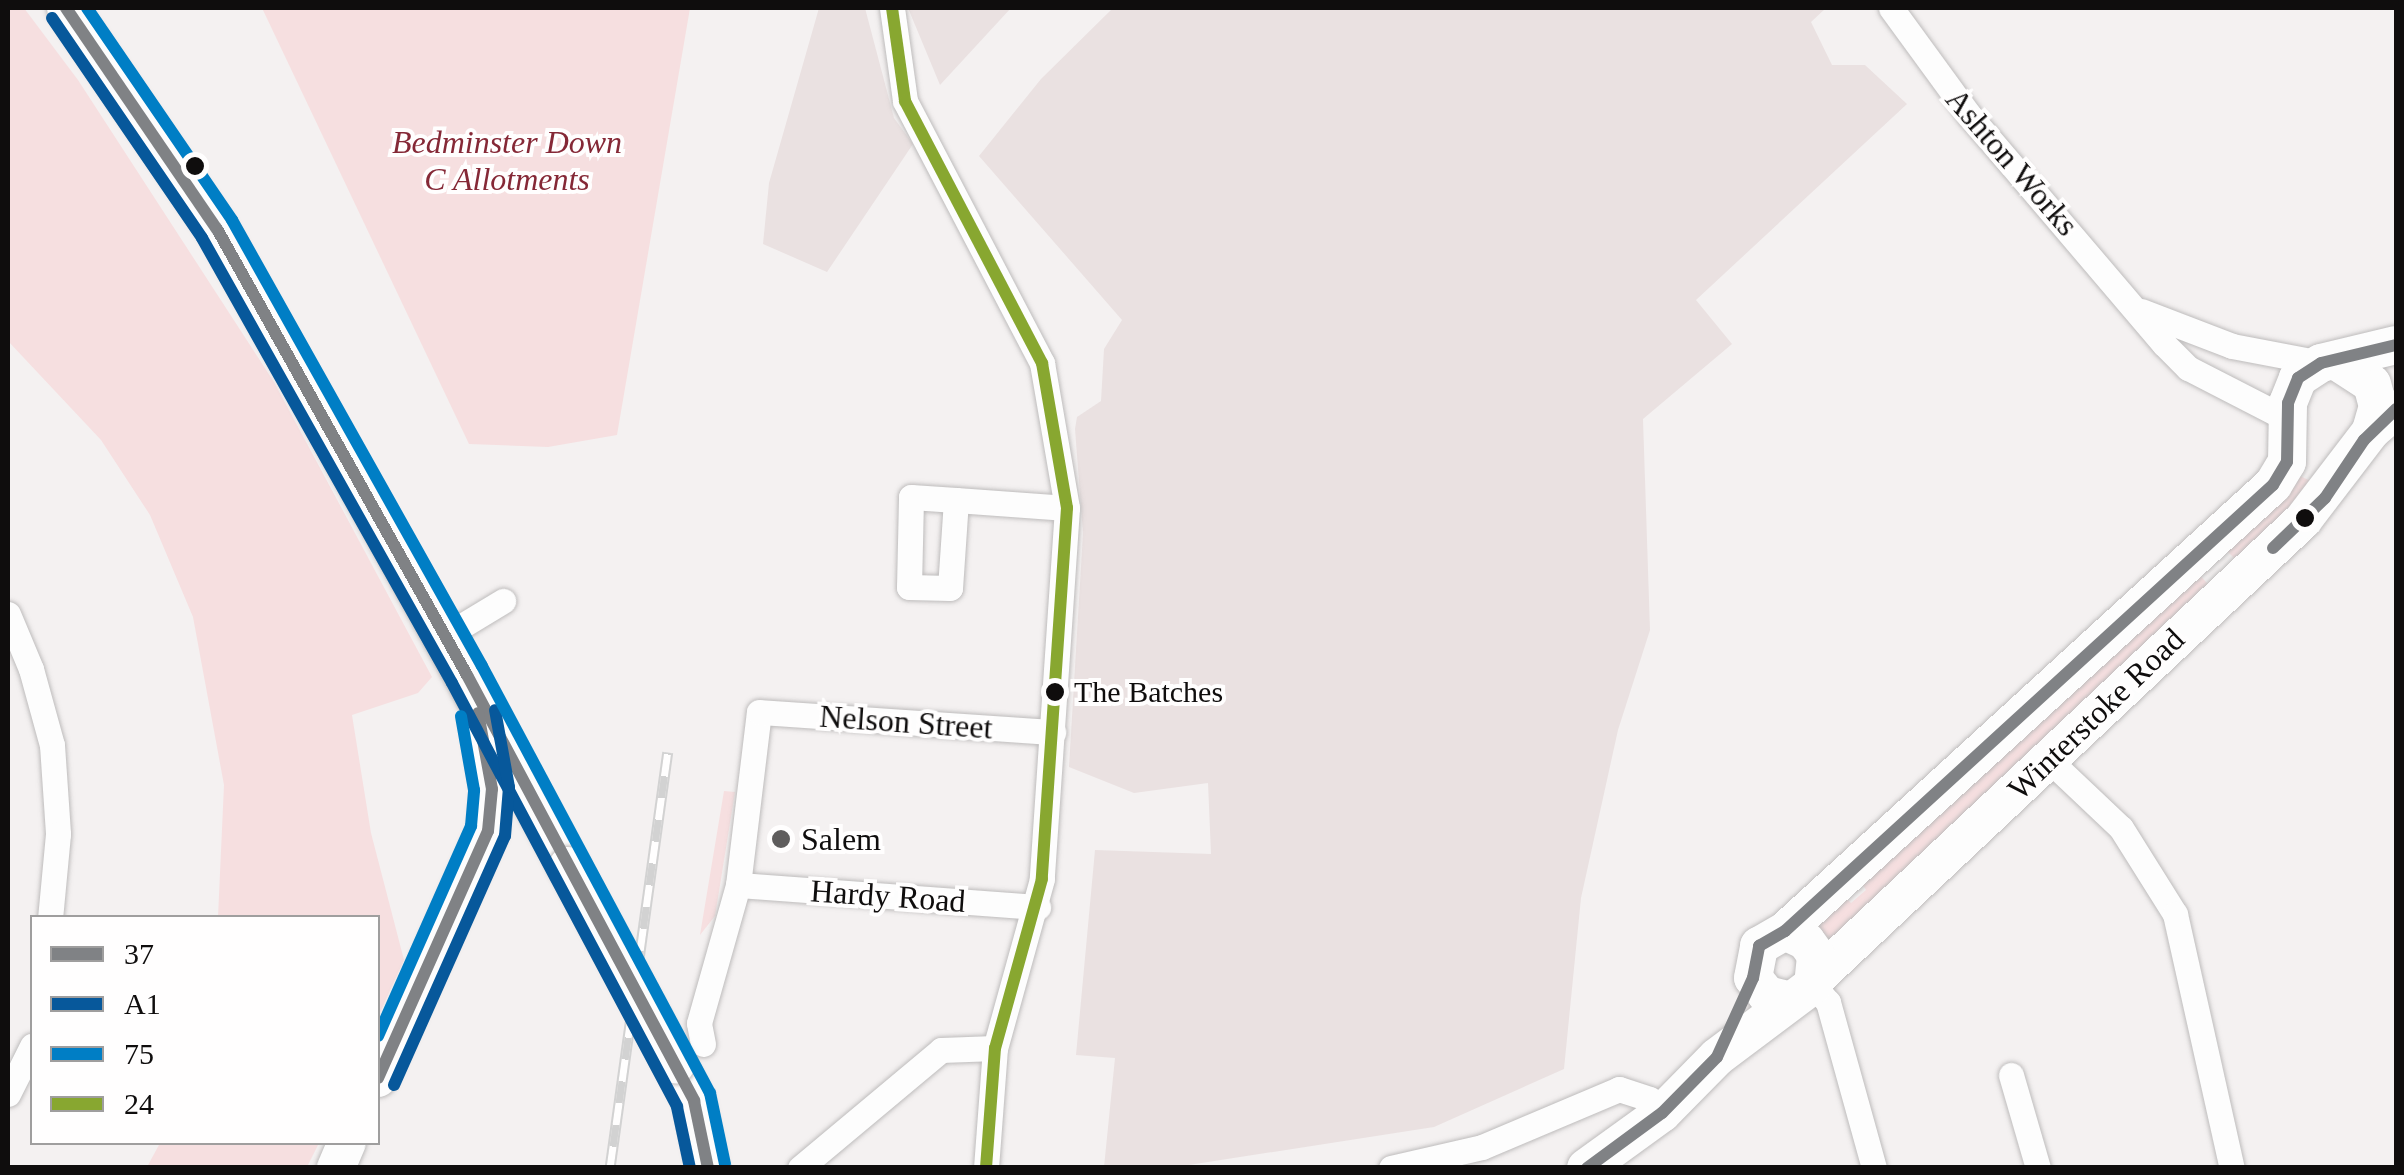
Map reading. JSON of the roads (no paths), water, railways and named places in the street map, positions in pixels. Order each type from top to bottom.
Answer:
[{"type":"highway","points":[[66,8],[217,229],[468,674],[568,866],[690,1055],[694,1101],[708,1168]]},
{"type":"highway","points":[[2330,363],[2396,344]]},
{"type":"highway","points":[[2290,423],[2322,451],[2341,452],[2377,427],[2378,406],[2372,384],[2330,363]]},
{"type":"highway","name":"Winterstoke Road","points":[[1717,1057],[1753,978],[1759,946],[1784,931],[2273,484],[2288,462],[2293,386],[2330,363]]},
{"type":"highway","name":"Winterstoke Road","points":[[1586,1168],[1662,1113],[1717,1057],[1806,988],[2303,520],[2377,427]]},
{"type":"highway","points":[[380,1074],[481,853],[492,789],[468,674]]},
{"type":"highway","points":[[481,853],[508,828],[526,828],[568,866]]},
{"type":"highway","points":[[1753,978],[1767,996],[1806,988],[1810,945],[1784,931]]},
{"type":"highway","points":[[336,1168],[347,1145]]},
{"type":"street","points":[[892,8],[898,80],[915,123],[964,205],[1042,363],[1067,508],[1038,908],[994,1048],[986,1168]]},
{"type":"street","name":"Ashton Works","points":[[1891,8],[1969,114],[2188,368],[2290,423]]},
{"type":"street","name":"Ashton Works","points":[[2141,311],[2232,346],[2330,363]]},
{"type":"street","points":[[956,500],[1067,508]]},
{"type":"street","points":[[444,636],[503,602]]},
{"type":"street","points":[[8,614],[32,669],[52,745],[58,834],[50,915]]},
{"type":"street","name":"Nelson Street","points":[[738,885],[759,712],[1053,732]]},
{"type":"street","points":[[2048,760],[2122,828],[2175,914],[2232,1168]]},
{"type":"street","points":[[690,1055],[738,885]]},
{"type":"street","name":"Hardy Road","points":[[738,885],[1038,908]]},
{"type":"street","points":[[1806,988],[1833,1018],[1874,1168]]},
{"type":"street","points":[[800,1168],[941,1050],[994,1048]]},
{"type":"street","points":[[8,1094],[30,1050]]},
{"type":"street","points":[[2011,1075],[2038,1168]]},
{"type":"street","points":[[1390,1168],[1482,1147],[1619,1090],[1649,1100],[1662,1113]]},
{"type":"railway","points":[[610,1168],[668,752]]},
{"type":"place","name":"The Batches","points":[[1055,692]]},
{"type":"place","name":"Salem","points":[[781,839]]},
{"type":"park label","name":"Bedminster Down C Allotments","points":[[507,162]]}]
